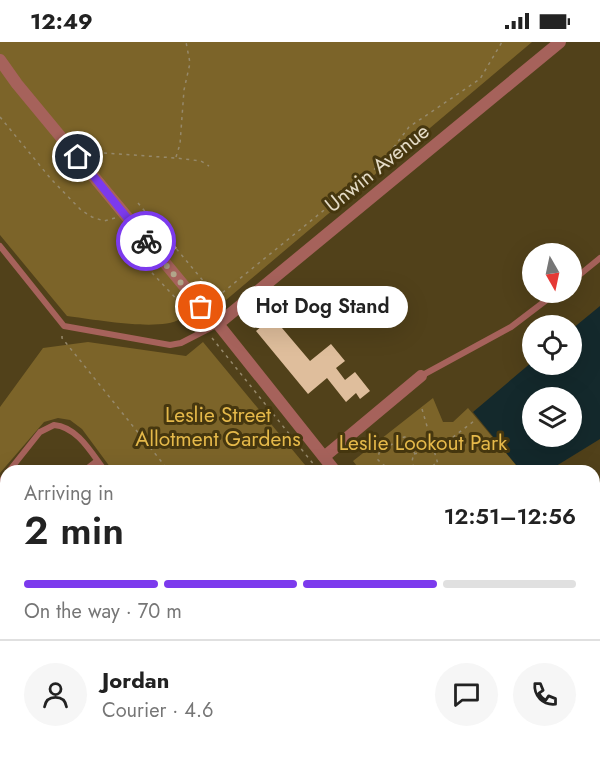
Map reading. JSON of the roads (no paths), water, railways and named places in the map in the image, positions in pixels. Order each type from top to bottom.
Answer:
[{"type":"street","name":"Unwin Avenue","points":[[218,324],[560,42]]},
{"type":"street","points":[[0,60],[17,84],[218,324],[330,465]]},
{"type":"street","points":[[324,457],[421,376]]},
{"type":"lane","points":[[0,246],[64,327],[170,345],[181,343],[218,324]]},
{"type":"lane","points":[[582,273],[600,258]]},
{"type":"lane","points":[[421,376],[511,327],[543,303]]},
{"type":"lane","points":[[14,465],[39,433],[54,425],[64,426],[74,433],[100,465]]},
{"type":"lane","points":[[92,465],[97,461]]},
{"type":"water","points":[[600,306],[600,439],[558,465],[516,465],[473,412],[522,370],[522,375],[582,375],[582,321]]},
{"type":"place","name":"Hot Dog Stand","points":[[201,307]]},
{"type":"park label","name":"Leslie Street Allotment Gardens","points":[[218,427]]},
{"type":"park label","name":"Leslie Lookout Park","points":[[423,443]]}]
